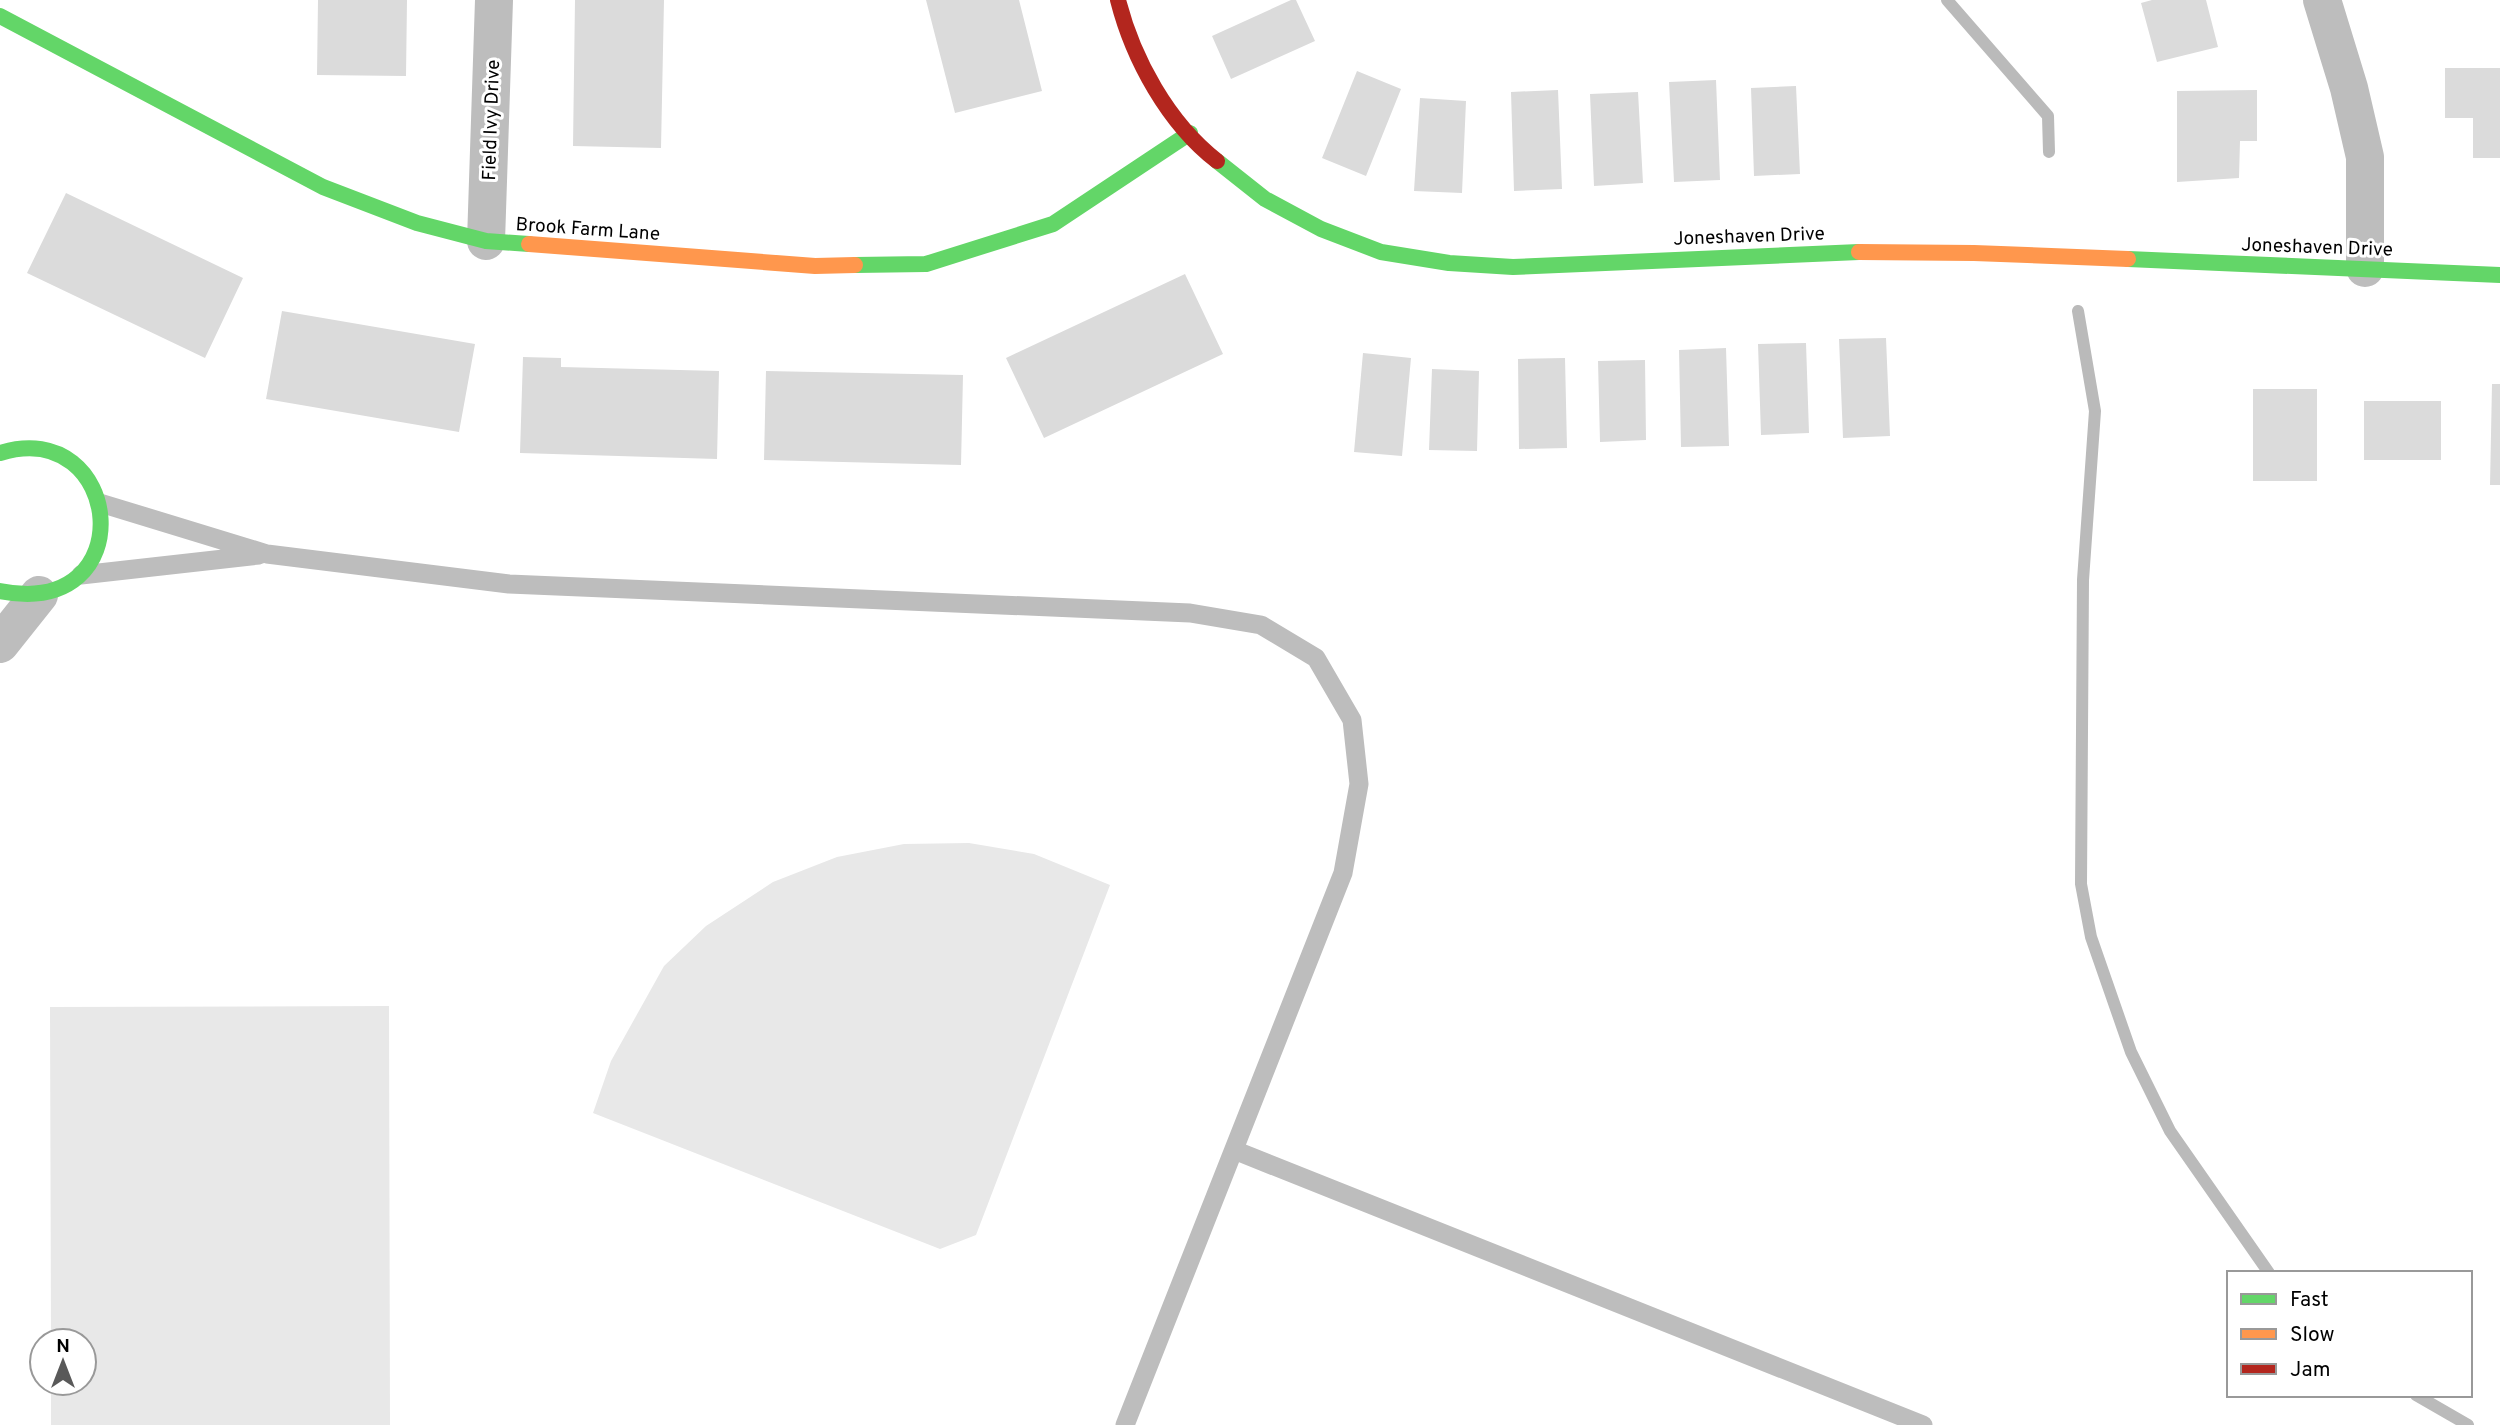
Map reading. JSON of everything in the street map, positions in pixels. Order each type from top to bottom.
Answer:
[{"type":"street","name":"Field Ivy Drive","points":[[486,241],[494,0]]},
{"type":"street","name":"Joneshaven Drive","points":[[1118,0],[1125,27],[1159,98],[1208,154],[1265,199],[1321,229],[1381,252],[1449,263],[1513,267],[1841,252],[1934,252],[2500,275]]},
{"type":"street","points":[[2322,0],[2365,158],[2365,268]]},
{"type":"street","name":"Brook Farm Lane","points":[[0,16],[323,187],[416,223],[486,241],[815,266],[926,264],[1053,224],[1190,133]]},
{"type":"street","points":[[0,591],[15,595],[38,595],[61,588],[80,575],[95,554],[102,529],[100,503],[89,479],[71,461],[48,450],[7,445]]},
{"type":"street","points":[[0,645],[38,595]]},
{"type":"lane","points":[[100,503],[267,554],[509,584],[1190,613],[1261,625],[1316,658],[1352,720],[1359,784],[1343,873],[1125,1425]]},
{"type":"lane","points":[[80,575],[267,554]]},
{"type":"lane","points":[[1234,1150],[1923,1425]]},
{"type":"shaded area","points":[[969,843],[1034,854],[1110,885],[976,1235],[940,1249],[593,1113],[611,1061],[664,966],[706,926],[773,882],[837,857],[904,844]]},
{"type":"shaded area","points":[[389,1006],[390,1425],[51,1425],[51,1397],[98,1397],[98,1327],[51,1327],[50,1007]]},
{"type":"building","points":[[318,0],[407,0],[406,76],[317,75]]},
{"type":"building","points":[[575,0],[664,0],[661,148],[573,146]]},
{"type":"building","points":[[926,0],[1019,0],[1042,91],[955,113]]},
{"type":"building","points":[[1296,0],[1315,41],[1231,79],[1212,36]]},
{"type":"building","points":[[2152,0],[2206,0],[2218,47],[2157,62],[2141,3]]},
{"type":"building","points":[[2445,68],[2500,68],[2500,158],[2473,158],[2473,118],[2445,118]]},
{"type":"building","points":[[1357,71],[1401,89],[1366,176],[1322,158]]},
{"type":"building","points":[[1716,80],[1720,180],[1674,182],[1669,82]]},
{"type":"building","points":[[1796,86],[1800,174],[1754,176],[1751,88]]},
{"type":"building","points":[[1558,90],[1562,189],[1514,191],[1511,92]]},
{"type":"building","points":[[2257,90],[2257,141],[2240,141],[2239,178],[2177,182],[2177,91]]},
{"type":"building","points":[[1638,92],[1643,183],[1594,186],[1590,94]]},
{"type":"building","points":[[1420,98],[1466,101],[1462,193],[1414,191]]},
{"type":"building","points":[[66,193],[243,278],[205,358],[27,273]]},
{"type":"building","points":[[1185,274],[1223,354],[1044,438],[1006,358]]},
{"type":"building","points":[[282,311],[475,344],[459,432],[266,399]]},
{"type":"building","points":[[1886,338],[1890,436],[1843,438],[1839,339]]},
{"type":"building","points":[[1806,343],[1809,433],[1761,435],[1758,344]]},
{"type":"building","points":[[1726,348],[1729,446],[1681,447],[1679,350]]},
{"type":"building","points":[[1363,353],[1411,358],[1402,456],[1354,452]]},
{"type":"building","points":[[523,357],[561,358],[561,367],[719,371],[717,459],[520,453]]},
{"type":"building","points":[[1565,358],[1567,448],[1519,449],[1518,359]]},
{"type":"building","points":[[1645,360],[1646,440],[1600,442],[1598,361]]},
{"type":"building","points":[[1432,369],[1479,371],[1477,451],[1429,450]]},
{"type":"building","points":[[766,371],[963,375],[961,465],[764,460]]},
{"type":"building","points":[[2492,384],[2500,384],[2500,485],[2490,485]]},
{"type":"building","points":[[2253,389],[2317,389],[2317,481],[2253,481]]},
{"type":"building","points":[[2364,401],[2441,401],[2441,460],[2364,460]]},
{"type":"waterway","points":[[1947,0],[2048,116],[2049,152]]},
{"type":"waterway","points":[[2078,311],[2095,411],[2083,580],[2081,884],[2091,937],[2131,1052],[2170,1131],[2268,1271]]},
{"type":"waterway","points":[[2419,1397],[2468,1425]]},
{"type":"traffic: fast","points":[[0,16],[323,187],[417,223],[486,241],[529,244]]},
{"type":"traffic: fast","points":[[855,265],[926,264],[1053,224],[1190,133]]},
{"type":"traffic: fast","points":[[1217,161],[1265,199],[1321,229],[1381,252],[1449,263],[1513,267],[1859,252]]},
{"type":"traffic: fast","points":[[2128,259],[2500,275]]},
{"type":"traffic: fast","points":[[0,453],[41,449],[72,463],[92,488],[100,519],[96,550],[78,576],[47,592],[0,591]]},
{"type":"traffic: slow","points":[[529,244],[815,266],[855,265]]},
{"type":"traffic: slow","points":[[1859,252],[2128,259]]},
{"type":"traffic: jam","points":[[1118,0],[1133,45],[1155,88],[1183,128],[1217,161]]}]
